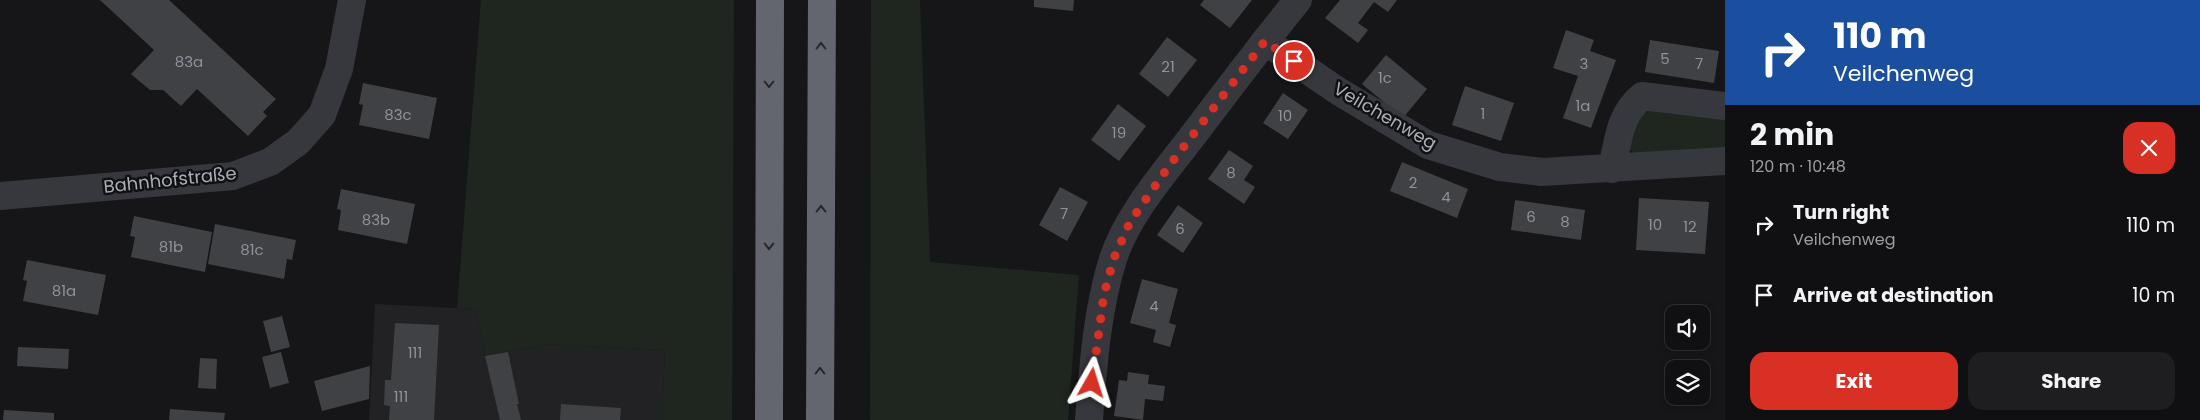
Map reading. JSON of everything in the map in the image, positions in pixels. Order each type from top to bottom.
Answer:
[{"type":"highway","points":[[769,420],[770,0]]},
{"type":"highway","points":[[820,420],[822,0]]},
{"type":"street","name":"Bahnhofstraße","points":[[0,196],[233,176],[270,162],[298,142],[322,115],[339,69],[352,0]]},
{"type":"street","points":[[1089,420],[1096,346],[1104,294],[1114,258],[1126,231],[1169,166],[1298,0]]},
{"type":"street","name":"Veilchenweg","points":[[1265,41],[1338,91],[1428,144],[1500,167],[1542,172],[1725,161]]},
{"type":"street","points":[[1612,169],[1622,122],[1634,102],[1642,96],[1725,106]]},
{"type":"shaded area","points":[[481,0],[734,0],[732,420],[662,420],[665,350],[548,344],[485,356],[476,309],[457,308]]},
{"type":"shaded area","points":[[871,0],[920,0],[930,262],[1079,275],[1068,420],[870,420]]},
{"type":"shaded area","points":[[1652,100],[1725,110],[1725,151],[1633,153],[1625,144]]},
{"type":"shaded area","points":[[375,304],[476,309],[485,356],[548,344],[665,350],[662,420],[369,420]]},
{"type":"building","points":[[100,0],[169,0],[276,99],[263,112],[267,116],[248,136],[197,89],[181,106],[163,90],[150,90],[131,74],[154,50]]},
{"type":"building","points":[[1034,0],[1074,0],[1073,11],[1034,7]]},
{"type":"building","points":[[1204,0],[1252,0],[1230,28],[1200,5]]},
{"type":"building","points":[[1340,0],[1397,0],[1388,12],[1374,2],[1358,23],[1368,30],[1358,43],[1325,18]]},
{"type":"building","points":[[1566,30],[1594,40],[1590,51],[1616,60],[1591,128],[1563,118],[1578,76],[1553,68]]},
{"type":"building","points":[[1167,37],[1197,60],[1168,97],[1139,74]]},
{"type":"building","points":[[1650,40],[1719,51],[1714,83],[1645,72]]},
{"type":"building","points":[[1386,55],[1427,89],[1403,118],[1362,84]]},
{"type":"building","points":[[363,83],[437,98],[429,139],[359,125],[363,105],[359,104]]},
{"type":"building","points":[[1465,86],[1514,103],[1501,141],[1452,125]]},
{"type":"building","points":[[1283,93],[1308,110],[1288,139],[1263,123]]},
{"type":"building","points":[[1118,104],[1146,126],[1119,161],[1091,140]]},
{"type":"building","points":[[1229,150],[1253,166],[1244,180],[1255,187],[1244,204],[1208,179]]},
{"type":"building","points":[[1402,162],[1468,189],[1457,218],[1390,191]]},
{"type":"building","points":[[1060,187],[1088,202],[1067,241],[1039,225]]},
{"type":"building","points":[[341,189],[415,204],[407,244],[338,230],[341,210],[337,209]]},
{"type":"building","points":[[1639,198],[1709,202],[1705,254],[1636,250]]},
{"type":"building","points":[[1515,200],[1585,210],[1581,240],[1511,230]]},
{"type":"building","points":[[1178,205],[1203,223],[1183,253],[1157,235]]},
{"type":"building","points":[[134,216],[212,232],[205,272],[131,257],[135,237],[130,236]]},
{"type":"building","points":[[215,224],[296,240],[292,260],[287,259],[284,279],[208,264]]},
{"type":"building","points":[[27,260],[106,275],[98,315],[23,301],[27,281],[23,280]]},
{"type":"building","points":[[1142,279],[1178,289],[1169,323],[1176,325],[1170,347],[1153,342],[1156,330],[1130,323]]},
{"type":"building","points":[[282,316],[290,347],[271,352],[263,321]]},
{"type":"building","points":[[395,323],[439,325],[434,420],[389,420],[390,406],[384,405],[385,380],[391,380]]},
{"type":"building","points":[[18,347],[69,349],[68,369],[17,366]]},
{"type":"building","points":[[281,352],[289,383],[270,388],[262,357]]},
{"type":"building","points":[[508,352],[521,420],[500,420],[485,356]]},
{"type":"building","points":[[200,358],[217,359],[216,389],[198,388]]},
{"type":"building","points":[[370,366],[369,399],[322,411],[314,381]]},
{"type":"building","points":[[1128,372],[1149,375],[1148,384],[1165,386],[1163,401],[1145,399],[1143,420],[1114,416],[1119,380],[1127,381]]},
{"type":"building","points":[[561,404],[621,408],[620,420],[560,420]]},
{"type":"building","points":[[170,409],[225,413],[224,420],[169,420]]},
{"type":"building","points":[[4,410],[54,413],[54,420],[3,420]]},
{"type":"route","points":[[1092,383],[1104,294],[1114,258],[1130,222],[1169,166],[1265,41],[1294,61]]}]
